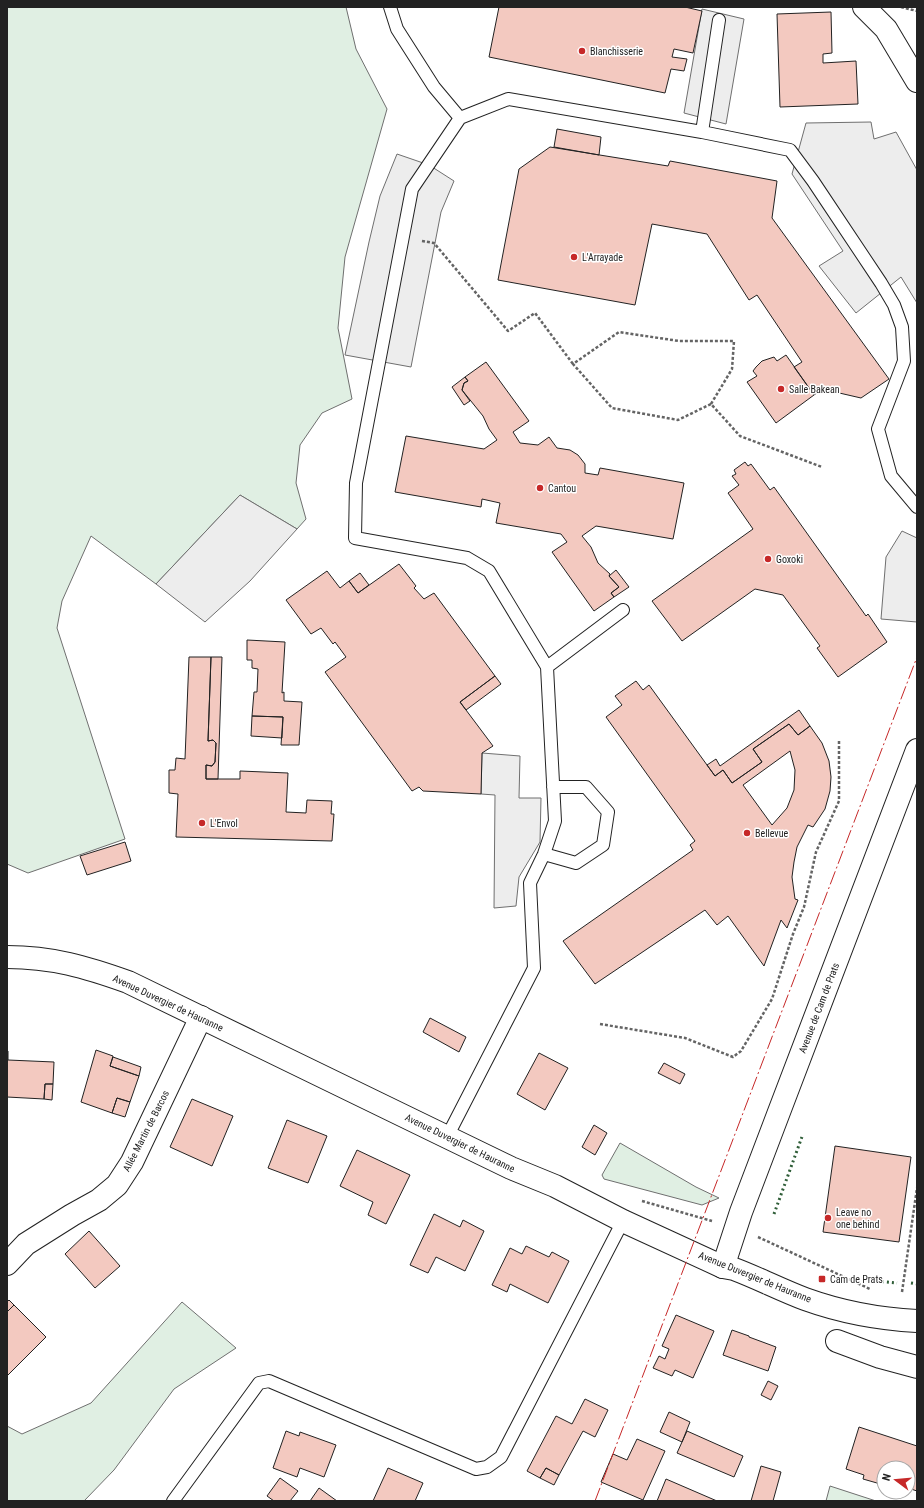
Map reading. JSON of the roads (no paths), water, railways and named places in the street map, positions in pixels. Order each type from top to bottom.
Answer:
[{"type":"street","points":[[864,7],[886,29],[917,81]]},
{"type":"street","name":"Avenue de Cam de Prats","points":[[723,1267],[760,1162],[917,750]]},
{"type":"street","name":"Avenue Duvergier de Hauranne","points":[[7,957],[54,960],[83,966],[128,982],[511,1168],[555,1186],[723,1267],[734,1268],[806,1299],[843,1310],[868,1316],[917,1321]]},
{"type":"street","name":"Allée Martin de Barcos","points":[[7,1264],[26,1244],[99,1200],[117,1185],[132,1162],[201,1017]]},
{"type":"street","points":[[837,1341],[880,1357],[917,1367]]},
{"type":"lane","points":[[390,7],[397,29],[434,86],[460,118]]},
{"type":"lane","points":[[702,132],[720,20]]},
{"type":"lane","points":[[448,1137],[534,968],[530,883],[544,854],[555,821],[546,667],[489,571],[467,558],[355,538],[356,483],[412,189],[460,118],[508,99],[702,132],[790,150],[818,187],[881,283],[894,305],[902,327],[904,361],[878,429],[891,476],[917,508]]},
{"type":"lane","points":[[546,667],[624,610]]},
{"type":"lane","points":[[544,854],[576,863],[603,844],[608,812],[586,787],[553,787]]},
{"type":"lane","points":[[173,1501],[259,1384],[269,1381],[476,1469],[487,1467],[501,1457],[623,1220]]},
{"type":"place","name":"Blanchisserie","points":[[582,51]]},
{"type":"place","name":"L'Arrayade","points":[[574,257]]},
{"type":"place","name":"Salle Bakean","points":[[781,389]]},
{"type":"place","name":"Cantou","points":[[540,488]]},
{"type":"place","name":"Goxoki","points":[[768,559]]},
{"type":"place","name":"L'Envol","points":[[202,823]]},
{"type":"place","name":"Bellevue","points":[[747,833]]},
{"type":"place","name":"Leave no one behind","points":[[828,1218]]},
{"type":"place","name":"Cam de Prats","points":[[822,1279]]}]
